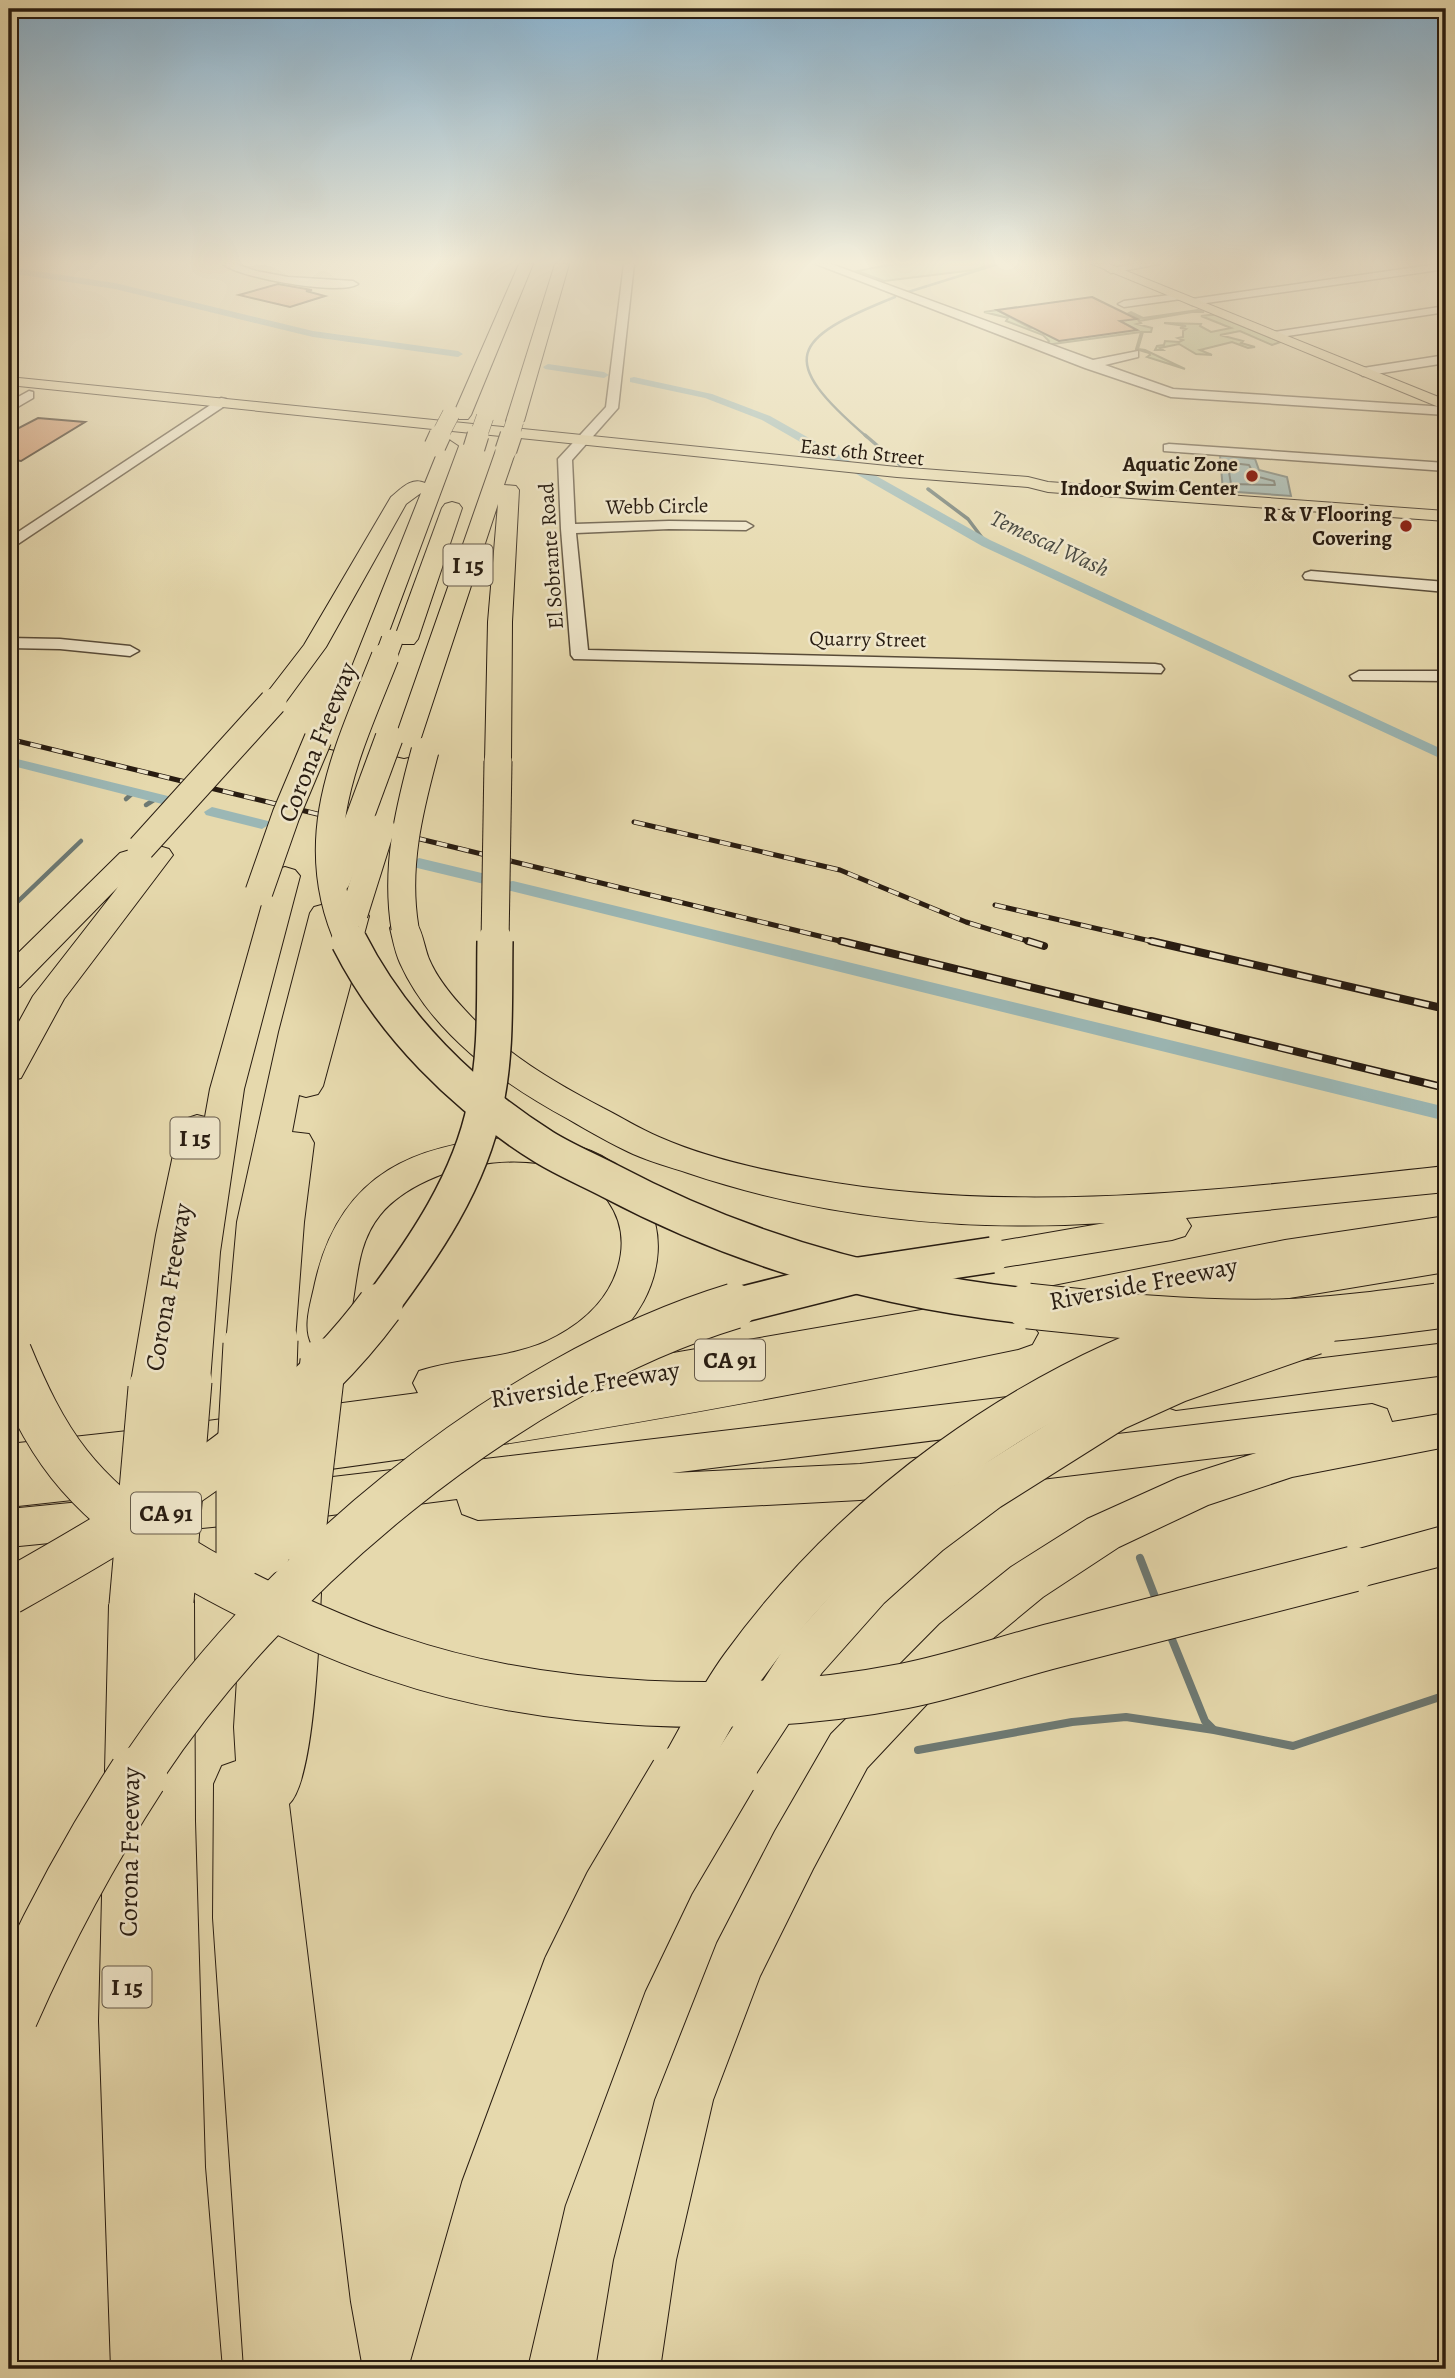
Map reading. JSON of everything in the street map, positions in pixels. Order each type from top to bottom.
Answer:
[{"type":"highway","points":[[330,2369],[318,2302],[265,1827],[260,1727],[270,1549],[239,1469],[260,1342],[256,1222],[295,1032],[406,746],[480,436],[481,375]]},
{"type":"highway","name":"Corona Freeway","points":[[143,2369],[127,2021],[152,1603],[170,1385],[175,1235],[202,1101],[272,884],[417,486],[480,436],[519,375]]},
{"type":"highway","points":[[493,395],[480,436],[399,639],[342,770],[333,805],[328,857],[342,927],[365,974],[400,1021],[450,1075],[501,1118],[540,1145],[648,1203],[824,1268],[947,1295],[1005,1304],[1178,1319],[1262,1322],[1342,1318],[1446,1305]]},
{"type":"highway","points":[[326,740],[480,436]]},
{"type":"highway","points":[[9,1592],[92,1547],[163,1502],[285,1406],[360,1331],[402,1279],[440,1218],[470,1152],[485,1106],[491,1067],[500,622],[506,513],[480,436]]},
{"type":"highway","name":"Corona Freeway","points":[[406,746],[427,680],[480,436]]},
{"type":"highway","points":[[9,1070],[49,996],[150,852],[273,702],[334,615],[398,501],[417,486]]},
{"type":"highway","points":[[459,488],[399,639],[358,768],[352,795],[348,854],[355,899],[365,925],[410,1005],[470,1065],[543,1124],[612,1165],[704,1206],[837,1252],[995,1287],[1115,1301],[1326,1301],[1446,1288]]},
{"type":"highway","points":[[406,746],[400,866],[401,908],[416,966],[441,1002],[472,1035],[520,1076],[573,1110],[635,1142],[691,1162],[769,1184],[905,1208],[1063,1212],[1179,1205],[1446,1181]]},
{"type":"highway","points":[[9,980],[150,852]]},
{"type":"highway","points":[[9,1460],[487,1374],[561,1354],[588,1338],[606,1323],[630,1287],[642,1248],[635,1213],[626,1196],[612,1181],[581,1160],[540,1150],[494,1150],[430,1166],[394,1182],[365,1207],[357,1220],[336,1275],[326,1334],[270,1549],[240,1918],[277,2369]]},
{"type":"highway","points":[[9,2015],[26,1974],[90,1850],[159,1745],[244,1637],[333,1550],[406,1489],[483,1430],[562,1382],[643,1342],[725,1309],[806,1285],[896,1266],[992,1255],[1446,1181]]},
{"type":"highway","name":"Riverside Freeway","points":[[9,1460],[155,1446],[582,1387],[1008,1310],[1285,1254],[1446,1230]]},
{"type":"highway","points":[[9,1489],[513,1427],[791,1380],[1133,1309],[1446,1258]]},
{"type":"highway","points":[[439,2369],[490,2190],[572,1969],[613,1886],[742,1668],[804,1592],[853,1541],[940,1466],[1005,1423],[1157,1345],[1269,1307],[1373,1285],[1446,1276]]},
{"type":"highway","points":[[497,2369],[537,2197],[618,1980],[680,1857],[726,1777],[804,1659],[868,1587],[928,1533],[988,1488],[1115,1408],[1178,1380],[1326,1329],[1400,1307],[1446,1299]]},
{"type":"highway","points":[[9,1353],[25,1391],[77,1474],[154,1540],[282,1614],[350,1643],[428,1670],[522,1692],[624,1703],[730,1704],[886,1690],[1446,1545]]},
{"type":"highway","name":"CA 91","points":[[9,1528],[324,1497],[1446,1359]]},
{"type":"highway","name":"CA 91","points":[[324,1497],[413,1504],[860,1482],[1446,1412]]},
{"type":"highway","points":[[628,2369],[645,2260],[684,2100],[737,1963],[794,1850],[849,1751],[957,1639],[1027,1582],[1103,1533],[1194,1491],[1292,1459],[1446,1430]]},
{"type":"highway","points":[[152,1603],[169,1821],[175,2167],[189,2369]]},
{"type":"main road","points":[[1370,375],[1446,405]]},
{"type":"main road","points":[[9,381],[216,406]]},
{"type":"main road","points":[[9,394],[216,406]]},
{"type":"main road","name":"East 6th Street","points":[[216,406],[1033,490],[1048,487],[1446,516]]},
{"type":"street","name":"El Sobrante Road","points":[[580,655],[568,530],[565,459],[607,414],[614,399],[615,375]]},
{"type":"street","points":[[1119,375],[1171,393],[1446,411]]},
{"type":"street","points":[[9,408],[29,395]]},
{"type":"street","points":[[9,545],[216,406]]},
{"type":"street","points":[[1169,448],[1446,467]]},
{"type":"street","name":"Webb Circle","points":[[568,530],[669,525],[746,526]]},
{"type":"street","points":[[1311,576],[1446,587]]},
{"type":"street","points":[[9,643],[130,651]]},
{"type":"street","name":"Quarry Street","points":[[580,655],[1155,669]]},
{"type":"street","points":[[1359,676],[1446,676]]},
{"type":"water","name":"Aquatic Zone Indoor Swim Center","points":[[1220,455],[1255,459],[1259,470],[1287,477],[1291,496],[1223,491]]},
{"type":"building","points":[[38,418],[85,422],[21,461],[9,459],[9,433]]},
{"type":"waterway","points":[[811,375],[818,388],[867,437]]},
{"type":"waterway","name":"Temescal Wash","points":[[634,380],[708,396],[766,418],[986,543],[1446,757]]},
{"type":"waterway","points":[[865,435],[900,465]]},
{"type":"waterway","points":[[928,489],[968,519],[986,543]]},
{"type":"waterway","points":[[9,761],[170,801]]},
{"type":"waterway","points":[[126,799],[134,792]]},
{"type":"waterway","points":[[146,805],[157,798]]},
{"type":"waterway","points":[[212,812],[262,824]]},
{"type":"waterway","points":[[9,910],[81,841]]},
{"type":"waterway","points":[[419,863],[484,879]]},
{"type":"waterway","points":[[513,886],[1446,1114]]},
{"type":"waterway","points":[[1140,1558],[1157,1602]]},
{"type":"waterway","points":[[1169,1632],[1205,1721],[1213,1729]]},
{"type":"waterway","points":[[918,1750],[1072,1722],[1126,1717],[1214,1730],[1293,1746],[1446,1695]]},
{"type":"railway","points":[[9,739],[848,943]]},
{"type":"railway","points":[[634,822],[840,870],[966,922],[1034,943]]},
{"type":"railway","points":[[995,905],[1159,943]]},
{"type":"railway","points":[[841,941],[1446,1088]]},
{"type":"railway","points":[[1028,941],[1044,946]]},
{"type":"railway","points":[[1151,941],[1446,1009]]},
{"type":"place","name":"Aquatic Zone Indoor Swim Center","points":[[1252,476]]},
{"type":"place","name":"R & V Flooring Covering","points":[[1406,526]]}]
